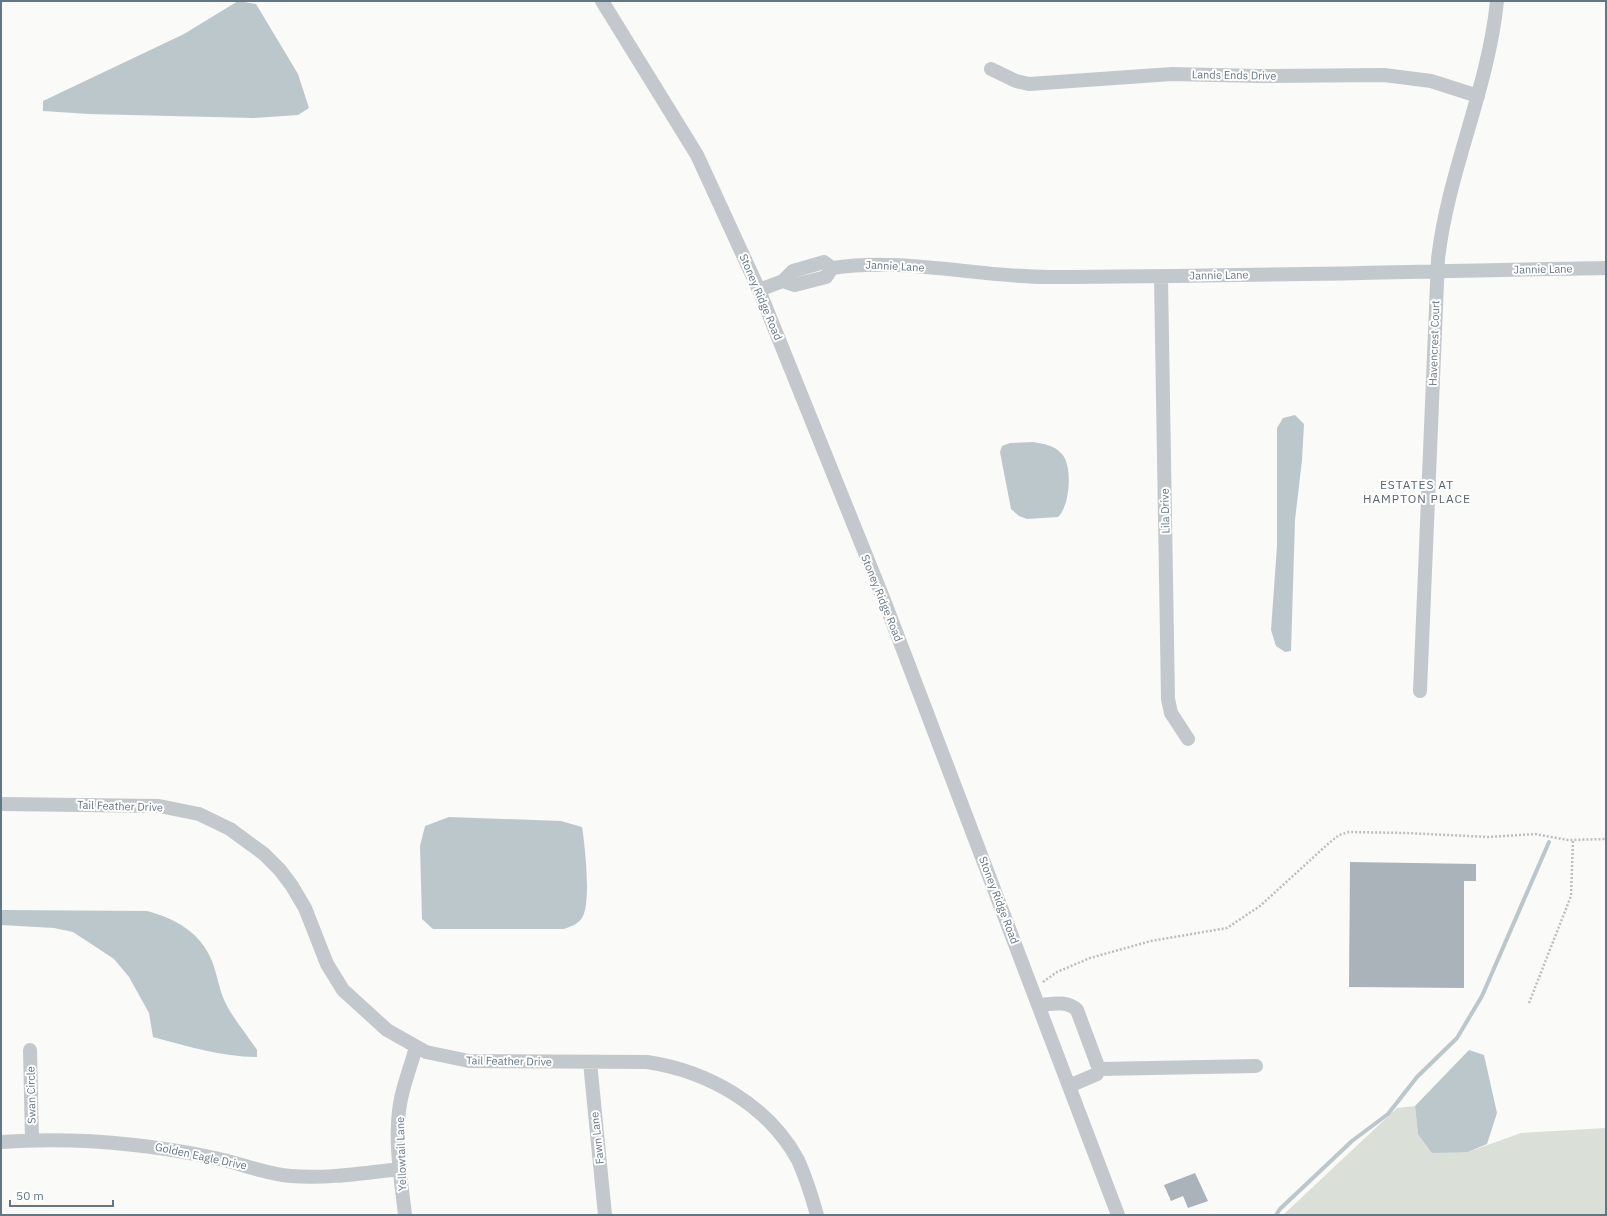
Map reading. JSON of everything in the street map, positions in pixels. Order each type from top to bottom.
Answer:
[{"type":"street","name":"Stoney Ridge Road","points":[[602,1],[697,155],[759,290],[884,600],[1118,1215]]},
{"type":"street","name":"Havencrest Court","points":[[1420,692],[1437,271],[1444,217],[1490,49],[1496,1]]},
{"type":"street","name":"Lands Ends Drive","points":[[991,69],[1016,81],[1029,84],[1172,74],[1259,76],[1384,75],[1431,81],[1478,96]]},
{"type":"street","name":"Jannie Lane","points":[[759,290],[783,281],[795,285],[826,276],[832,268],[873,264],[1015,276],[1161,276],[1606,268]]},
{"type":"street","name":"Lila Drive","points":[[1161,276],[1168,699],[1171,713],[1188,739]]},
{"type":"street","name":"Tail Feather Drive","points":[[1,804],[159,806],[199,814],[230,829],[264,854],[280,870],[292,886],[304,908],[327,964],[343,990],[387,1030],[416,1047],[446,1057],[469,1062],[590,1062],[657,1064],[695,1074],[734,1093],[765,1118],[791,1150],[806,1179],[817,1215]]},
{"type":"street","points":[[1039,1006],[1061,1003],[1074,1007],[1077,1010],[1099,1069],[1097,1074],[1069,1086]]},
{"type":"street","name":"Yellowtail Lane","points":[[404,1215],[400,1169],[400,1105],[416,1047]]},
{"type":"street","name":"Swan Circle","points":[[30,1050],[32,1140]]},
{"type":"street","name":"Fawn Lane","points":[[590,1062],[605,1215]]},
{"type":"street","points":[[1099,1069],[1256,1066]]},
{"type":"street","name":"Golden Eagle Drive","points":[[1,1142],[72,1140],[154,1146],[215,1158],[290,1176],[327,1177],[400,1169]]},
{"type":"path","points":[[1032,989],[1057,972],[1090,958],[1151,941],[1227,928],[1260,906],[1339,835],[1349,832],[1489,837],[1535,834],[1573,840],[1606,839]]},
{"type":"path","points":[[1529,1003],[1571,896],[1573,840]]},
{"type":"shaded area","points":[[238,1],[256,4],[298,74],[309,108],[298,115],[253,118],[89,114],[43,111],[43,101],[184,34]]},
{"type":"shaded area","points":[[1295,415],[1304,424],[1302,460],[1295,520],[1291,651],[1285,652],[1276,646],[1271,630],[1277,546],[1277,428],[1283,418]]},
{"type":"shaded area","points":[[1033,442],[1049,445],[1059,451],[1068,467],[1069,486],[1065,504],[1058,517],[1027,519],[1019,516],[1011,509],[1000,452],[1002,446],[1010,443]]},
{"type":"shaded area","points":[[449,817],[561,821],[582,827],[586,859],[587,898],[581,919],[575,924],[564,929],[433,929],[422,919],[420,846],[425,826]]},
{"type":"shaded area","points":[[1,910],[147,911],[168,918],[186,928],[201,942],[207,951],[212,961],[225,1002],[257,1050],[257,1057],[244,1057],[218,1053],[153,1037],[149,1013],[129,977],[114,959],[73,932],[54,928],[1,925]]},
{"type":"shaded area","points":[[1469,1050],[1484,1055],[1497,1113],[1487,1144],[1468,1152],[1432,1153],[1418,1134],[1415,1106]]},
{"type":"shaded area","points":[[1415,1106],[1418,1134],[1468,1152],[1521,1133],[1606,1128],[1606,1215],[1283,1215],[1397,1108]]},
{"type":"building","points":[[1350,862],[1476,864],[1476,881],[1464,881],[1464,988],[1349,987]]},
{"type":"building","points":[[1195,1173],[1208,1201],[1188,1208],[1183,1196],[1171,1201],[1164,1185]]},
{"type":"waterway","points":[[1276,1215],[1280,1209],[1352,1141],[1388,1114],[1417,1077],[1457,1038],[1482,996],[1549,842]]},
{"type":"district","name":"ESTATES AT HAMPTON PLACE","points":[[1417,492]]}]
